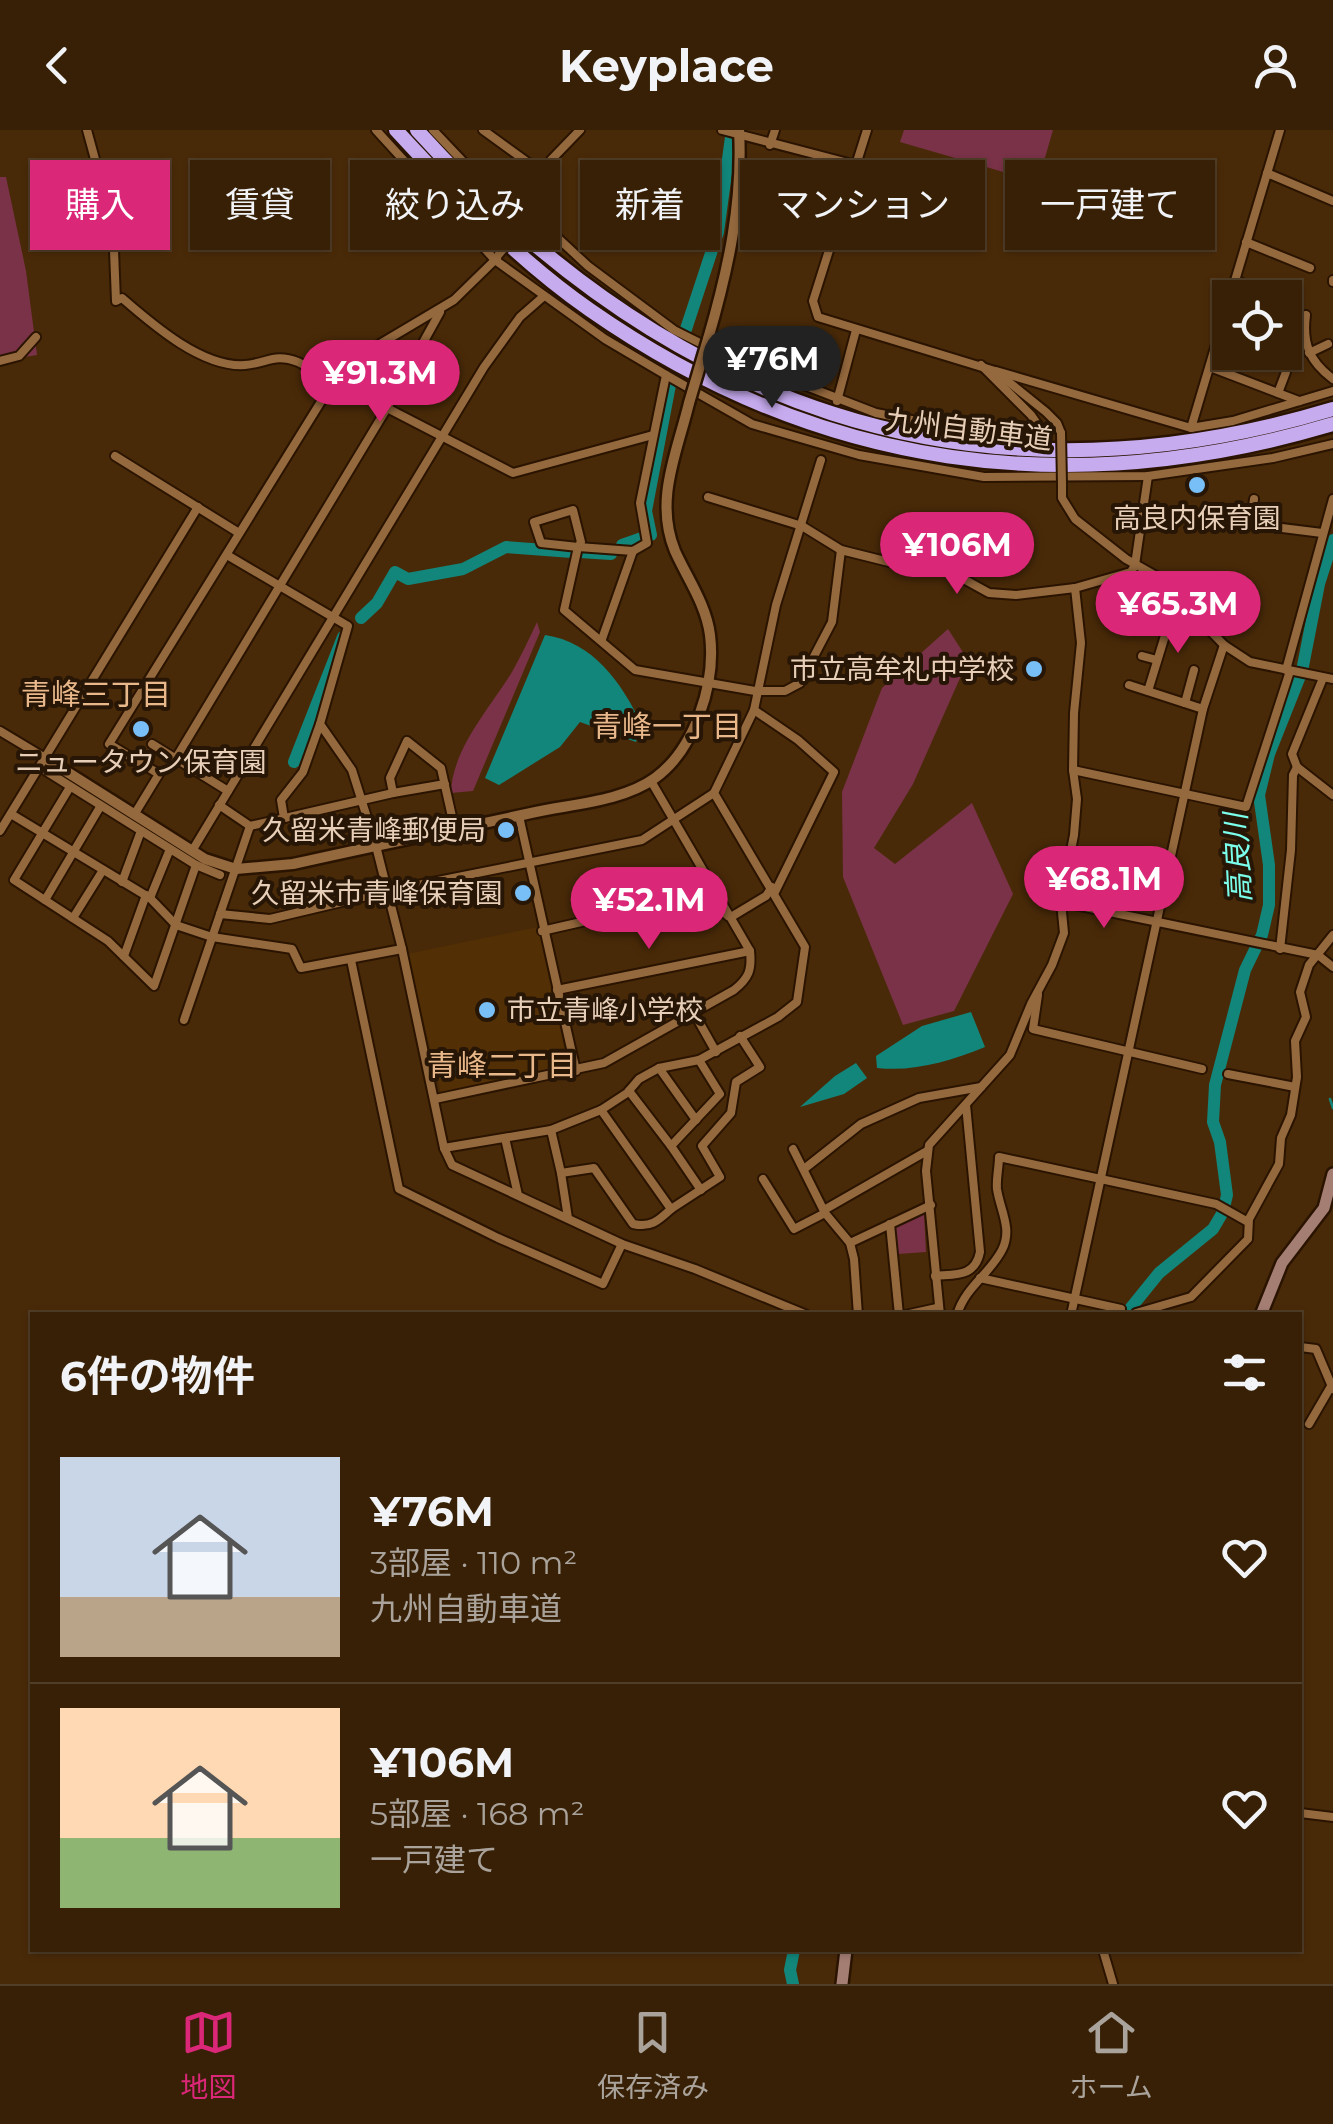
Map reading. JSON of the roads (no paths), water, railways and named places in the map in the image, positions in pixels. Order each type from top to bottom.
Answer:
[{"type":"highway","name":"九州自動車道","points":[[396,130],[470,208],[588,308],[706,382],[820,428],[932,455],[1042,466],[1137,463],[1205,454],[1327,418]]},
{"type":"highway","name":"九州自動車道","points":[[417,130],[476,191],[596,294],[670,344],[712,366],[824,412],[934,438],[998,447],[1089,450],[1201,439],[1327,418]]},
{"type":"main road","points":[[1262,1312],[1282,1263],[1329,1208],[1333,1174]]},
{"type":"main road","points":[[842,1984],[846,1952]]},
{"type":"street","points":[[87,130],[113,225],[116,300],[122,298],[166,336],[215,360],[242,365],[281,356],[513,473],[653,434]]},
{"type":"street","points":[[376,130],[403,160]]},
{"type":"street","points":[[433,130],[461,160]]},
{"type":"street","points":[[483,130],[525,160]]},
{"type":"street","points":[[551,160],[580,130]]},
{"type":"street","points":[[722,130],[836,160]]},
{"type":"street","points":[[770,144],[775,130]]},
{"type":"street","points":[[858,160],[867,130]]},
{"type":"street","points":[[1234,280],[1280,130]]},
{"type":"street","points":[[0,731],[205,859],[236,869],[282,866],[455,830],[619,794],[652,780],[678,756],[689,738],[706,683],[710,637],[707,618],[675,550],[665,503],[733,243],[740,132]]},
{"type":"street","points":[[1267,173],[1333,201]]},
{"type":"street","points":[[1246,242],[1310,268]]},
{"type":"street","points":[[560,244],[674,330],[838,401],[876,413],[972,432],[1037,436],[1038,425],[1031,415],[980,365]]},
{"type":"street","points":[[482,250],[485,268]]},
{"type":"street","points":[[486,250],[605,339],[752,424],[892,463],[1013,479],[1148,476],[1273,458],[1333,444]]},
{"type":"street","points":[[134,815],[159,774],[109,744],[344,366],[442,308],[503,250]]},
{"type":"street","points":[[829,250],[813,301],[818,317],[1191,428],[1302,402],[1333,390]]},
{"type":"street","points":[[192,851],[497,347],[520,317],[544,296]]},
{"type":"street","points":[[176,758],[388,408],[442,308]]},
{"type":"street","points":[[1306,315],[1309,354],[1317,367],[1333,379]]},
{"type":"street","points":[[838,401],[856,330]]},
{"type":"street","points":[[0,361],[20,356],[36,337]]},
{"type":"street","points":[[1309,354],[1328,344]]},
{"type":"street","points":[[1191,428],[1212,360]]},
{"type":"street","points":[[1210,367],[1302,402]]},
{"type":"street","points":[[1278,394],[1285,370]]},
{"type":"street","points":[[995,371],[1057,423],[1061,433],[1062,498],[1075,519],[1135,565],[1158,577],[1177,602],[1224,645],[1250,662],[1328,678],[1292,754],[1298,768],[1333,795]]},
{"type":"street","points":[[666,375],[640,504],[647,543],[634,551],[578,547],[540,543],[534,522],[572,510],[581,542],[578,547],[564,610],[634,670],[755,691],[784,691],[800,684],[832,622],[841,550]]},
{"type":"street","points":[[115,456],[240,533]]},
{"type":"street","points":[[220,914],[270,919],[388,890],[642,840],[714,794],[754,710],[776,604],[821,460]]},
{"type":"street","points":[[708,497],[802,526],[841,550],[948,572],[989,593],[1004,596],[1074,588],[1126,574],[1135,565],[1148,476]]},
{"type":"street","points":[[1254,499],[1252,524],[1322,533]]},
{"type":"street","points":[[1073,770],[1246,807],[1289,671],[1333,499]]},
{"type":"street","points":[[0,831],[198,507]]},
{"type":"street","points":[[602,639],[634,551]]},
{"type":"street","points":[[227,555],[348,626],[303,772],[281,800],[284,818]]},
{"type":"street","points":[[1126,574],[1151,600],[1177,602]]},
{"type":"street","points":[[1196,618],[1207,583]]},
{"type":"street","points":[[939,1311],[927,1151],[1010,1055],[1064,933],[1061,902],[1077,800],[1073,770],[1081,643],[1074,588]]},
{"type":"street","points":[[1148,691],[1177,602]]},
{"type":"street","points":[[1153,623],[1167,628]]},
{"type":"street","points":[[1072,1312],[1202,709],[1224,645]]},
{"type":"street","points":[[1142,656],[1157,660]]},
{"type":"street","points":[[1184,703],[1194,670]]},
{"type":"street","points":[[1130,685],[1202,709]]},
{"type":"street","points":[[733,920],[773,890],[834,772],[798,740],[754,710]]},
{"type":"street","points":[[320,724],[352,770],[376,846],[444,1148],[452,1165],[622,1244],[800,1312]]},
{"type":"street","points":[[393,793],[390,778],[407,741],[441,768],[455,830]]},
{"type":"street","points":[[152,744],[228,792]]},
{"type":"street","points":[[1280,949],[1291,850],[1293,774],[1298,768]]},
{"type":"street","points":[[46,772],[196,865],[220,875]]},
{"type":"street","points":[[434,1099],[604,1063],[746,980],[752,969],[750,951],[652,780]]},
{"type":"street","points":[[219,806],[250,826],[444,784]]},
{"type":"street","points":[[70,788],[14,880],[124,956],[154,986],[196,865]]},
{"type":"street","points":[[444,1148],[551,1130],[601,1110],[659,1068],[699,1060],[716,1052],[797,1002],[805,947],[714,794]]},
{"type":"street","points":[[44,900],[100,807]]},
{"type":"street","points":[[11,814],[148,897],[176,925],[212,937],[292,949],[302,968],[402,949]]},
{"type":"street","points":[[519,816],[576,1071]]},
{"type":"street","points":[[184,1020],[250,826]]},
{"type":"street","points":[[122,882],[141,830]]},
{"type":"street","points":[[124,956],[170,848]]},
{"type":"street","points":[[72,918],[102,870]]},
{"type":"street","points":[[542,930],[704,894],[733,920]]},
{"type":"street","points":[[1061,902],[1318,955],[1333,967]]},
{"type":"street","points":[[1140,1312],[1191,1298],[1244,1245],[1254,1204],[1279,1164],[1281,1138],[1290,1115],[1295,1088],[1295,1041],[1306,1017],[1300,992],[1309,964],[1333,935]]},
{"type":"street","points":[[556,990],[750,951]]},
{"type":"street","points":[[350,960],[399,1189],[603,1284],[622,1244]]},
{"type":"street","points":[[1038,990],[1033,1029],[1202,1069]]},
{"type":"street","points":[[694,1013],[716,1052]]},
{"type":"street","points":[[560,1174],[594,1168],[633,1224],[644,1226],[656,1223],[720,1176],[702,1146],[731,1113],[736,1082],[760,1067],[740,1036]]},
{"type":"street","points":[[670,1146],[720,1094],[699,1060]]},
{"type":"street","points":[[659,1068],[696,1120]]},
{"type":"street","points":[[1228,1074],[1295,1088]]},
{"type":"street","points":[[804,1169],[861,1124],[919,1098],[981,1087]]},
{"type":"street","points":[[629,1091],[700,1190]]},
{"type":"street","points":[[935,1276],[968,1273],[978,1264],[966,1105]]},
{"type":"street","points":[[601,1110],[671,1209]]},
{"type":"street","points":[[551,1130],[568,1218]]},
{"type":"street","points":[[505,1138],[518,1195]]},
{"type":"street","points":[[793,1149],[825,1212],[850,1244],[858,1312]]},
{"type":"street","points":[[763,1179],[794,1229],[927,1151]]},
{"type":"street","points":[[958,1312],[966,1292],[1003,1248],[1006,1233],[1004,1208],[997,1190],[999,1157],[1219,1205],[1248,1222]]},
{"type":"street","points":[[850,1244],[930,1205]]},
{"type":"street","points":[[890,1224],[902,1312]]},
{"type":"street","points":[[980,1278],[1121,1309]]},
{"type":"street","points":[[1302,1347],[1316,1349],[1332,1388],[1309,1424]]},
{"type":"street","points":[[1302,1812],[1333,1817]]},
{"type":"street","points":[[1105,1952],[1113,1984]]},
{"type":"water","points":[[545,635],[577,646],[604,666],[641,723],[636,742],[580,722],[560,747],[499,785],[485,778]]},
{"type":"water","points":[[971,1012],[985,1047],[932,1064],[877,1068],[876,1056],[922,1026]]},
{"type":"water","points":[[463,1057],[467,1071],[440,1078],[436,1064]]},
{"type":"water","points":[[856,1063],[867,1078],[844,1094],[800,1107],[835,1076]]},
{"type":"waterway","points":[[686,329],[718,232],[735,130]]},
{"type":"waterway","points":[[651,535],[646,511],[670,385]]},
{"type":"waterway","points":[[622,545],[642,538]]},
{"type":"waterway","name":"高良川","points":[[1127,1312],[1159,1273],[1213,1229],[1223,1212],[1227,1195],[1220,1142],[1213,1122],[1215,1085],[1245,970],[1262,935],[1269,905],[1269,865],[1259,795],[1269,754],[1302,671],[1319,584],[1333,540]]},
{"type":"waterway","points":[[361,618],[377,603],[395,572],[408,579],[463,569],[506,547],[572,552]]},
{"type":"waterway","points":[[580,552],[611,554]]},
{"type":"waterway","points":[[294,762],[343,637]]},
{"type":"waterway","points":[[1330,1099],[1333,1108]]},
{"type":"waterway","name":"高良川","points":[[793,1984],[790,1970],[794,1952]]},
{"type":"place","name":"高良内保育園","points":[[1197,485]]},
{"type":"place","name":"市立高牟礼中学校","points":[[1034,669]]},
{"type":"place","name":"ニュータウン保育園","points":[[141,729]]},
{"type":"place","name":"久留米青峰郵便局","points":[[506,830]]},
{"type":"place","name":"久留米市青峰保育園","points":[[523,893]]},
{"type":"place","name":"市立青峰小学校","points":[[487,1010]]},
{"type":"district","name":"青峰三丁目","points":[[96,695]]},
{"type":"district","name":"青峰一丁目","points":[[667,727]]},
{"type":"district","name":"青峰二丁目","points":[[502,1066]]}]
